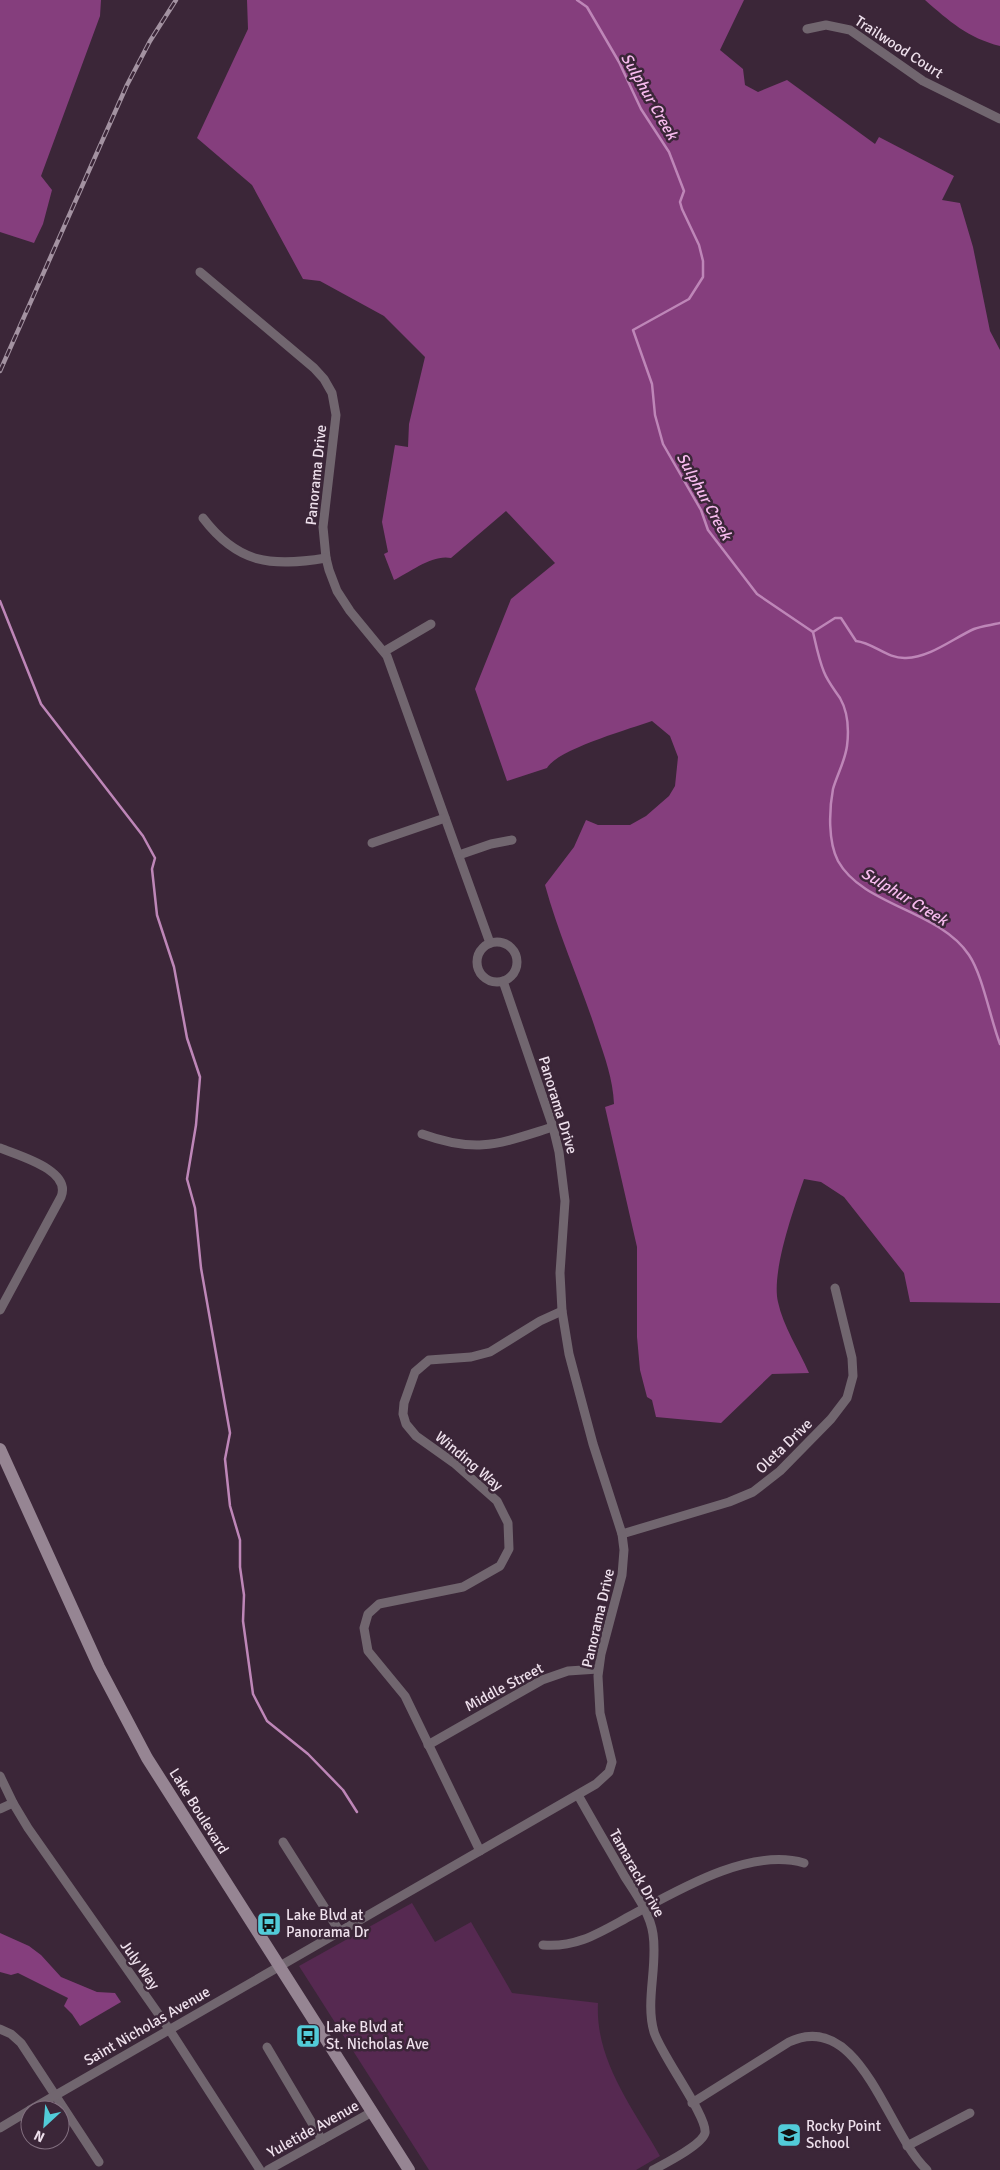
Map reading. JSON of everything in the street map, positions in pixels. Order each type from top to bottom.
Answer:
[{"type":"main road","name":"Lake Boulevard","points":[[0,1449],[99,1667],[130,1728],[176,1805],[409,2170]]},
{"type":"street","name":"Trailwood Court","points":[[807,29],[826,24],[850,30],[908,72],[1000,119]]},
{"type":"street","name":"Panorama Drive","points":[[200,272],[314,368],[332,393],[336,414],[336,431],[324,509],[326,558],[338,591],[350,611],[385,651],[490,943]]},
{"type":"street","points":[[203,518],[222,540],[252,558],[277,563],[326,558]]},
{"type":"street","points":[[385,651],[430,624]]},
{"type":"street","points":[[372,843],[445,818]]},
{"type":"street","points":[[459,855],[491,844],[512,840]]},
{"type":"street","points":[[502,942],[508,945],[516,955],[516,968],[503,981],[491,981],[485,978],[478,970],[479,952],[490,943],[502,942]]},
{"type":"street","name":"Panorama Drive","points":[[279,1968],[578,1795],[602,1780],[609,1772],[612,1762],[600,1713],[598,1668],[625,1561],[622,1534],[569,1354],[560,1290],[564,1179],[553,1127],[503,981]]},
{"type":"street","points":[[422,1134],[454,1145],[474,1146],[494,1144],[553,1127]]},
{"type":"street","points":[[0,1148],[54,1172],[64,1183],[62,1196],[1,1306]]},
{"type":"street","name":"Oleta Drive","points":[[622,1534],[729,1502],[753,1492],[780,1471],[832,1419],[847,1398],[853,1376],[852,1358],[835,1288]]},
{"type":"street","name":"Winding Way","points":[[480,1851],[405,1696],[368,1651],[364,1634],[366,1616],[372,1609],[383,1603],[447,1592],[483,1577],[500,1566],[506,1557],[510,1542],[510,1530],[506,1516],[496,1501],[454,1463],[416,1436],[406,1424],[403,1414],[405,1397],[412,1376],[423,1363],[434,1359],[471,1357],[490,1352],[540,1321],[562,1311]]},
{"type":"street","name":"Middle Street","points":[[428,1745],[542,1680],[574,1670],[598,1668]]},
{"type":"street","name":"July Way","points":[[0,1776],[13,1803],[169,2029],[260,2170]]},
{"type":"street","name":"Tamarack Drive","points":[[578,1795],[651,1924],[654,1944],[652,2004],[654,2032],[660,2047],[692,2103],[704,2129],[702,2138],[695,2145],[653,2170]]},
{"type":"street","points":[[0,1809],[13,1803]]},
{"type":"street","points":[[283,1842],[340,1932]]},
{"type":"street","points":[[543,1945],[563,1946],[587,1940],[644,1909],[712,1876],[749,1863],[778,1859],[804,1863]]},
{"type":"street","name":"Saint Nicholas Avenue","points":[[46,2100],[279,1968]]},
{"type":"street","points":[[0,2029],[11,2034],[22,2043],[99,2162]]},
{"type":"street","points":[[692,2103],[789,2042],[804,2036],[825,2038],[838,2043],[857,2060],[907,2146],[927,2170]]},
{"type":"street","points":[[266,2047],[322,2140]]},
{"type":"street","name":"Yuletide Avenue","points":[[268,2170],[372,2112]]},
{"type":"street","points":[[907,2146],[970,2112]]},
{"type":"street","name":"Saint Nicholas Avenue","points":[[0,2128],[20,2116]]},
{"type":"shaded area","points":[[0,0],[101,0],[100,16],[41,176],[52,190],[43,224],[34,243],[0,232]]},
{"type":"shaded area","points":[[247,0],[744,0],[720,50],[743,69],[745,85],[758,92],[787,80],[875,144],[879,137],[954,176],[942,200],[960,203],[973,247],[990,331],[1000,350],[1000,1303],[910,1302],[904,1273],[844,1197],[821,1182],[804,1179],[785,1240],[777,1289],[780,1311],[809,1373],[772,1374],[721,1423],[656,1417],[652,1400],[647,1397],[640,1370],[637,1337],[637,1247],[605,1107],[614,1104],[610,1077],[591,1015],[545,885],[574,847],[586,820],[598,825],[630,825],[646,816],[669,796],[675,786],[678,757],[670,736],[652,721],[579,747],[554,761],[547,768],[507,781],[475,689],[511,599],[555,563],[506,511],[451,558],[444,557],[429,561],[394,580],[384,554],[388,552],[382,522],[395,445],[408,447],[409,424],[425,357],[384,316],[320,281],[303,279],[252,185],[197,138],[248,29]]},
{"type":"shaded area","points":[[925,0],[1000,0],[1000,46],[978,38],[951,22]]},
{"type":"shaded area","points":[[412,1903],[435,1942],[471,1922],[512,1993],[598,2003],[599,2024],[609,2064],[628,2102],[660,2156],[636,2170],[429,2170],[299,1966]]},
{"type":"shaded area","points":[[0,1933],[29,1946],[41,1955],[61,1977],[97,1992],[115,1993],[121,2002],[80,2026],[64,2006],[68,1998],[18,1973],[11,1975],[0,1972]]},
{"type":"waterway","name":"Sulphur Creek","points":[[577,0],[587,7],[619,62],[641,109],[669,152],[684,191],[680,202],[682,209],[699,245],[703,261],[703,277],[689,299],[633,330],[652,384],[655,415],[663,444],[701,510],[708,530],[757,594],[813,632],[827,679],[843,703],[847,721],[847,746],[833,789],[830,826],[832,845],[838,861],[850,876],[865,888],[921,917],[956,940],[974,964],[1000,1044]]},
{"type":"waterway","points":[[0,601],[41,704],[143,836],[155,858],[152,869],[157,915],[174,967],[187,1038],[200,1077],[196,1125],[187,1179],[195,1208],[201,1268],[230,1433],[225,1459],[230,1506],[240,1540],[240,1567],[244,1595],[243,1621],[253,1694],[267,1721],[308,1754],[343,1790],[357,1812]]},
{"type":"waterway","points":[[813,632],[835,618],[841,618],[856,641],[863,642],[887,654],[906,658],[933,651],[974,629],[1000,623]]},
{"type":"railway","points":[[0,371],[127,85],[150,41],[176,0]]},
{"type":"place","name":"Lake Blvd at Panorama Dr","points":[[269,1924]]},
{"type":"place","name":"Lake Blvd at St. Nicholas Ave","points":[[308,2036]]},
{"type":"place","name":"Rocky Point School","points":[[789,2135]]}]
